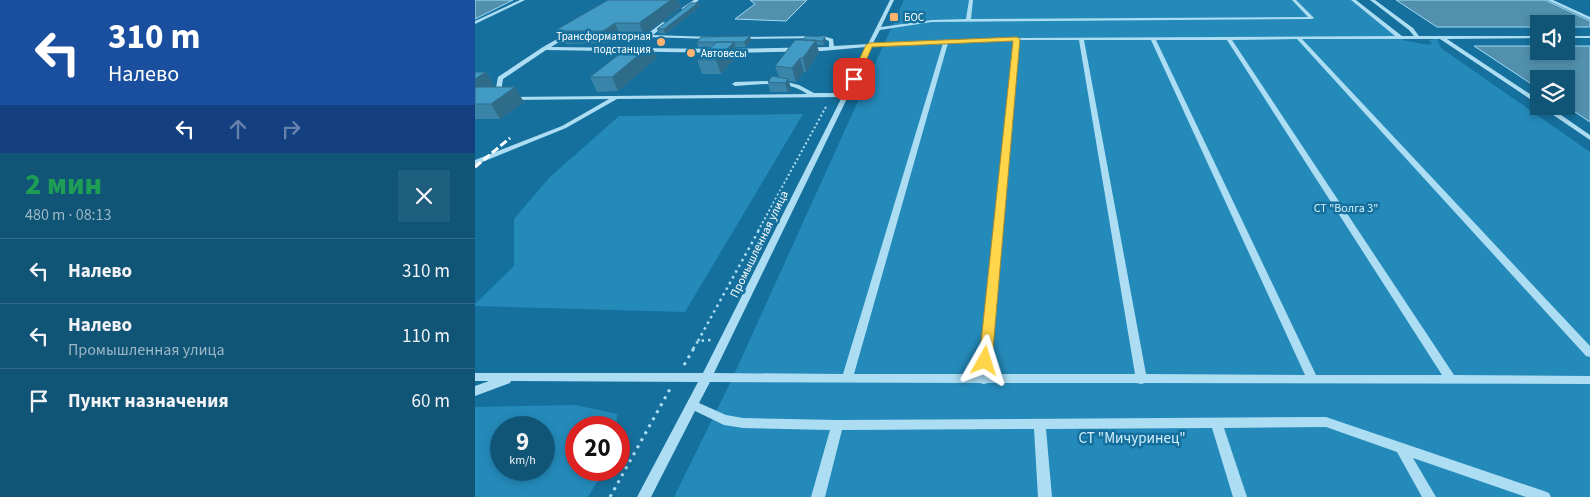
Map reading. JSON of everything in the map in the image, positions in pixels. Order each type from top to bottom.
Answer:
[{"type":"street","points":[[475,23],[523,0]]},
{"type":"street","points":[[676,15],[697,0]]},
{"type":"street","name":"Промышленная улица","points":[[644,497],[707,379],[892,0]]},
{"type":"street","points":[[968,20],[971,0]]},
{"type":"street","points":[[877,29],[932,22],[968,20],[1312,18],[1294,0]]},
{"type":"street","points":[[1353,0],[1401,38]]},
{"type":"street","points":[[1373,0],[1411,29],[1418,38]]},
{"type":"street","points":[[1549,0],[1590,19]]},
{"type":"street","points":[[669,20],[648,36],[715,38]]},
{"type":"street","points":[[570,32],[500,78],[497,98],[846,95]]},
{"type":"street","points":[[734,38],[823,37],[831,40],[832,47]]},
{"type":"street","points":[[545,48],[726,51],[1017,39],[1530,37]]},
{"type":"street","points":[[1575,37],[1590,37]]},
{"type":"street","points":[[1298,38],[1590,353]]},
{"type":"street","points":[[1442,38],[1530,98]]},
{"type":"street","points":[[984,380],[1017,39]]},
{"type":"street","points":[[1153,39],[1312,379]]},
{"type":"street","points":[[1229,39],[1451,380]]},
{"type":"street","points":[[847,379],[945,42]]},
{"type":"street","points":[[720,46],[832,47]]},
{"type":"street","points":[[735,84],[794,84],[807,89],[814,96]]},
{"type":"street","points":[[475,162],[564,127],[616,97]]},
{"type":"street","points":[[1556,115],[1590,138]]},
{"type":"street","points":[[475,377],[984,380],[1590,380]]},
{"type":"street","points":[[475,391],[513,378]]},
{"type":"street","points":[[693,406],[724,420],[743,423],[837,425],[1326,422],[1544,497]]},
{"type":"street","points":[[1216,422],[1240,497]]},
{"type":"street","points":[[1040,424],[1045,497]]},
{"type":"street","points":[[818,497],[837,425]]},
{"type":"street","points":[[1401,448],[1429,497]]},
{"type":"lane","points":[[1081,39],[1141,380]]},
{"type":"path","points":[[609,497],[698,341],[832,96]]},
{"type":"path","points":[[698,341],[726,340]]},
{"type":"green space","name":"СТ \"Волга 3\"","points":[[904,0],[1353,0],[1405,41],[1432,44],[1429,40],[1437,39],[1441,48],[1530,110],[1530,115],[1537,115],[1590,152],[1590,497],[674,497],[732,379]]},
{"type":"green space","points":[[803,114],[685,312],[475,306],[514,266],[514,219],[550,177],[619,116]]},
{"type":"green space","points":[[575,405],[617,414],[617,416],[565,416],[565,481],[597,481],[588,497],[475,497],[475,407]]},
{"type":"shaded area","points":[[475,0],[513,0],[475,19]]},
{"type":"shaded area","points":[[750,0],[807,0],[786,21],[735,19],[755,4]]},
{"type":"shaded area","points":[[1396,0],[1545,0],[1590,21],[1590,27],[1575,27],[1575,15],[1530,15],[1530,27],[1437,27]]},
{"type":"shaded area","points":[[1474,46],[1530,46],[1530,60],[1575,60],[1575,46],[1590,46],[1590,122],[1575,112],[1575,70],[1530,70],[1530,83]]},
{"type":"building","points":[[608,0],[671,0],[639,23],[615,23],[603,31],[554,31]]},
{"type":"building","points":[[691,3],[698,3],[664,29],[657,29]]},
{"type":"building","points":[[750,36],[744,42],[697,42],[701,37]]},
{"type":"building","points":[[806,36],[825,37],[823,41],[803,40]]},
{"type":"building","points":[[795,40],[816,40],[803,58],[800,58],[792,68],[775,66]]},
{"type":"building","points":[[717,42],[734,42],[716,60],[697,60]]},
{"type":"building","points":[[631,45],[651,45],[612,77],[590,77]]},
{"type":"building","points":[[475,72],[486,72],[475,79]]},
{"type":"building","points":[[772,76],[788,79],[785,83],[768,82]]},
{"type":"building","points":[[475,87],[515,87],[491,104],[475,104]]},
{"type":"railway","points":[[475,167],[510,138]]},
{"type":"place","name":"БОС","points":[[894,17]]},
{"type":"place","name":"Трансформаторная подстанция","points":[[661,42]]},
{"type":"place","name":"Автовесы","points":[[691,53]]},
{"type":"route","points":[[854,79],[869,45],[1017,39],[985,361]]},
{"type":"park label","name":"СТ \"Мичуринец\"","points":[[1132,438]]}]
